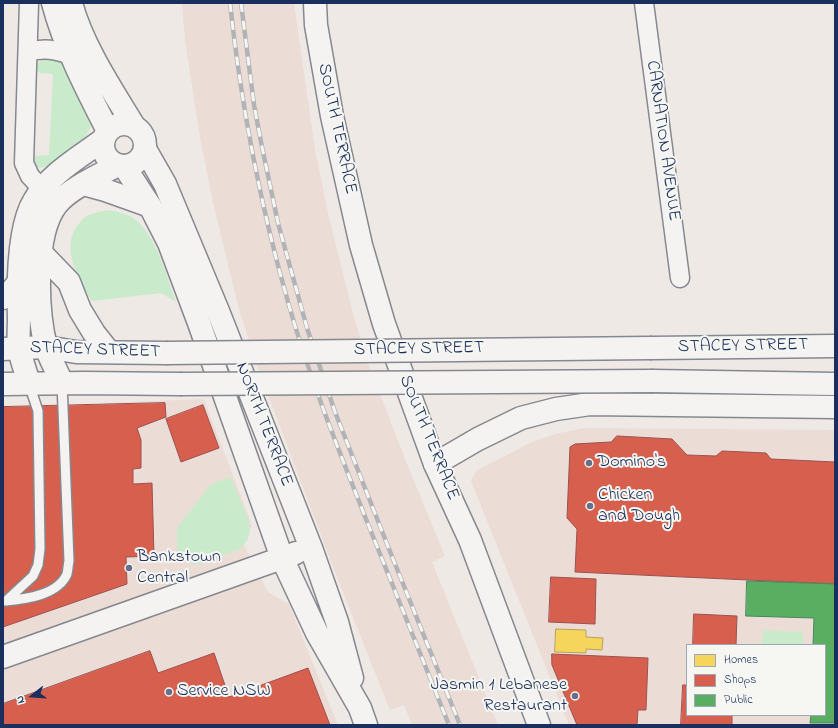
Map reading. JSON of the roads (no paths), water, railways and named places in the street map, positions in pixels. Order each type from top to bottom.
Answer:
[{"type":"main road","points":[[53,3],[72,55],[106,135],[103,146],[108,158],[112,162],[121,165]]},
{"type":"main road","points":[[71,3],[86,41],[115,95],[134,126]]},
{"type":"main road","name":"SOUTH TERRACE","points":[[315,3],[316,25],[332,116],[362,245],[384,324],[436,464],[470,540],[539,725]]},
{"type":"main road","points":[[29,383],[11,349],[25,226],[33,202],[51,179],[106,135],[114,126],[128,124],[140,130],[143,136],[145,149],[142,156],[131,164],[121,165],[83,184],[57,204],[46,222],[40,253],[39,288],[46,347],[62,383]]},
{"type":"main road","name":"NORTH TERRACE","points":[[145,149],[166,184],[188,236],[311,548],[337,622],[363,716]]},
{"type":"main road","name":"NORTH TERRACE","points":[[121,165],[150,206],[169,243],[282,558],[317,632],[363,716]]},
{"type":"main road","points":[[83,184],[150,206]]},
{"type":"main road","points":[[40,253],[69,282],[80,310],[108,352]]},
{"type":"main road","points":[[3,298],[9,294],[18,282]]},
{"type":"main road","name":"STACEY STREET","points":[[11,349],[46,347],[76,352],[166,353],[835,346]]},
{"type":"main road","name":"STACEY STREET","points":[[3,384],[653,381],[835,384]]},
{"type":"main road","points":[[436,464],[478,439],[520,418],[556,409],[590,404],[835,407]]},
{"type":"main road","points":[[3,657],[311,548]]},
{"type":"street","points":[[29,3],[24,163],[30,176],[42,189]]},
{"type":"street","name":"CARNATION AVENUE","points":[[644,3],[680,278]]},
{"type":"street","points":[[28,52],[38,49],[54,49],[72,55]]},
{"type":"lane","points":[[29,383],[38,411],[40,550],[38,565],[34,576],[6,601],[25,599],[45,593],[63,581],[67,573],[69,561],[62,383]]},
{"type":"railway","points":[[230,3],[240,79],[260,191],[296,330],[335,441],[449,725]]},
{"type":"railway","points":[[241,3],[254,105],[262,147],[278,223],[307,328],[335,412],[460,725]]},
{"type":"place","name":"Domino's","points":[[589,463]]},
{"type":"place","name":"Chicken and Dough","points":[[590,506]]},
{"type":"place","name":"Bankstown Central","points":[[129,568]]},
{"type":"place","name":"Service NSW","points":[[169,692]]},
{"type":"place","name":"Jasmin 1 Lebanese Restaurant","points":[[575,696]]}]
